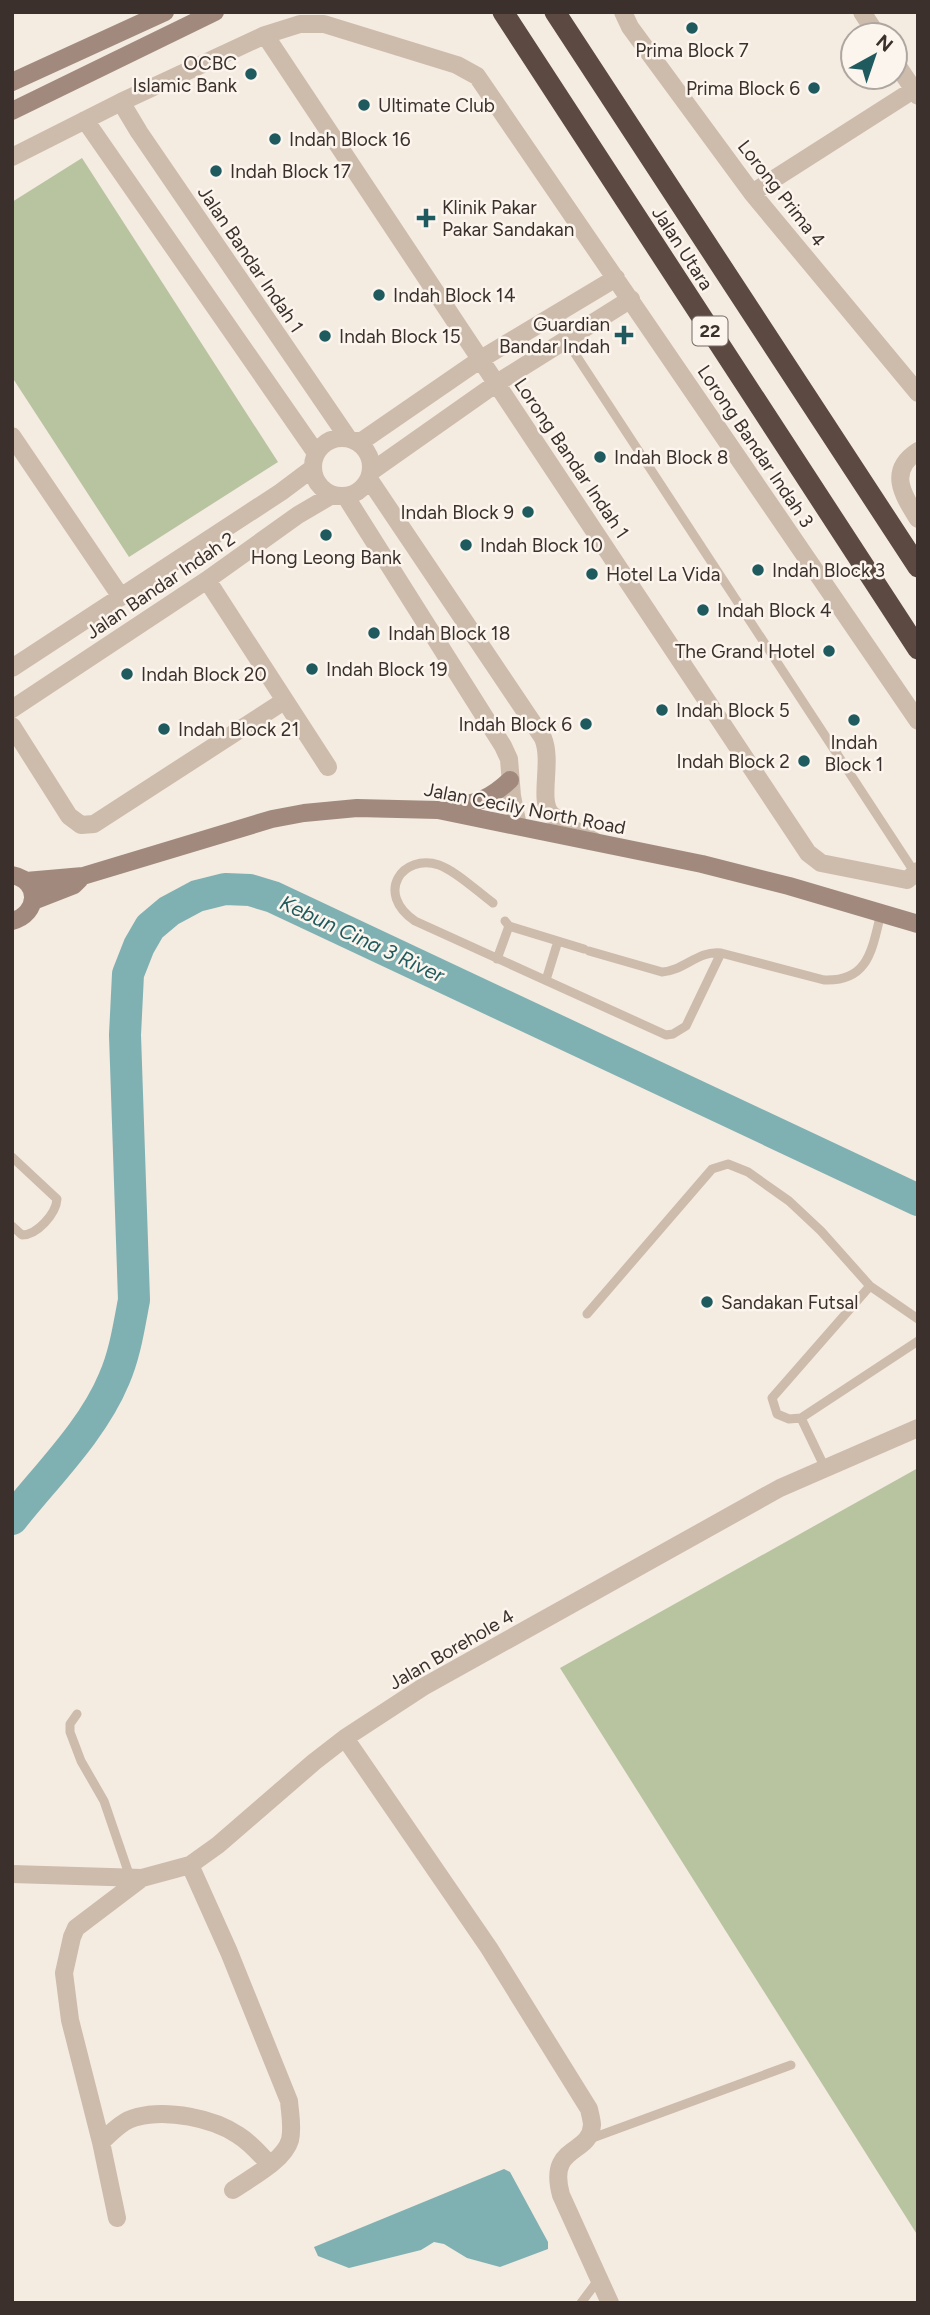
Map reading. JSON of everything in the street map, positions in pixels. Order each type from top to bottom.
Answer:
[{"type":"highway","name":"Jalan Utara","points":[[555,12],[918,567]]},
{"type":"highway","name":"Jalan Utara","points":[[502,14],[918,649]]},
{"type":"main road","points":[[12,82],[165,12]]},
{"type":"main road","points":[[12,111],[215,12]]},
{"type":"main road","points":[[438,810],[480,802],[511,788]]},
{"type":"main road","name":"Jalan Cecily North Road","points":[[17,875],[83,876],[283,817],[356,808],[438,810],[702,864],[918,924]]},
{"type":"main road","points":[[12,921],[26,915],[33,901],[30,887],[17,875]]},
{"type":"main road","name":"Jalan Cecily North Road","points":[[33,901],[74,885],[83,876]]},
{"type":"street","name":"Lorong Prima 4","points":[[624,12],[630,27],[752,193],[918,393]]},
{"type":"street","name":"Lorong Bandar Indah 3","points":[[265,36],[300,24],[324,24],[457,65],[477,76],[918,721]]},
{"type":"street","points":[[12,157],[121,102],[265,36]]},
{"type":"street","name":"Lorong Bandar Indah 1","points":[[265,36],[808,853],[821,863],[913,875]]},
{"type":"street","points":[[752,193],[916,91]]},
{"type":"street","name":"Jalan Bandar Indah 1","points":[[121,102],[139,132],[353,440]]},
{"type":"street","points":[[85,121],[314,460],[318,484],[339,496],[503,746],[509,759],[511,788],[519,826]]},
{"type":"street","points":[[314,460],[330,440],[353,440],[616,278]]},
{"type":"street","points":[[339,496],[356,493],[370,475],[497,383],[631,299]]},
{"type":"street","points":[[12,436],[121,597]]},
{"type":"street","points":[[353,440],[369,455],[370,475],[543,738],[548,750],[545,797],[552,815],[596,842]]},
{"type":"street","points":[[918,451],[909,457],[902,468],[900,478],[906,501],[918,519]]},
{"type":"street","name":"Jalan Bandar Indah 2","points":[[12,668],[281,492],[314,460]]},
{"type":"street","name":"Jalan Bandar Indah 2","points":[[12,709],[207,580],[298,515],[339,496]]},
{"type":"street","points":[[207,580],[328,767]]},
{"type":"street","points":[[12,726],[69,816],[82,825],[94,824],[284,701]]},
{"type":"street","points":[[511,788],[545,797]]},
{"type":"street","name":"Jalan Borehole 4","points":[[12,1874],[136,1877],[190,1865],[218,1845],[345,1738],[423,1687],[780,1488],[918,1428]]},
{"type":"street","points":[[345,1738],[489,1948],[589,2109],[592,2126],[585,2140],[568,2153],[558,2166],[557,2180],[561,2195],[610,2303]]},
{"type":"street","points":[[190,1865],[229,1952],[289,2101],[292,2126],[290,2142],[270,2165],[233,2190]]},
{"type":"street","points":[[117,2218],[101,2141],[70,2020],[64,1973],[76,1928],[136,1877]]},
{"type":"street","points":[[101,2141],[117,2126],[136,2117],[192,2117],[216,2123],[237,2134],[251,2144],[270,2165]]},
{"type":"lane","points":[[566,340],[913,875]]},
{"type":"lane","points":[[493,903],[439,865],[424,864],[410,868],[398,877],[395,884],[396,902],[407,916],[666,1035],[686,1026],[722,953]]},
{"type":"lane","points":[[497,958],[507,924],[662,972],[673,970],[706,953],[722,953],[824,980],[839,981],[849,978],[859,970],[867,958],[881,913]]},
{"type":"lane","points":[[546,980],[558,941]]},
{"type":"lane","points":[[12,1157],[57,1199],[53,1213],[33,1233],[22,1235],[12,1227]]},
{"type":"lane","points":[[587,1314],[712,1169],[728,1164],[748,1171],[789,1201],[821,1231],[870,1286],[918,1319]]},
{"type":"lane","points":[[870,1286],[772,1398],[777,1414],[789,1419],[801,1418],[918,1341]]},
{"type":"lane","points":[[801,1418],[825,1468]]},
{"type":"lane","points":[[78,1714],[70,1724],[69,1731],[81,1760],[104,1801],[136,1877]]},
{"type":"lane","points":[[585,2140],[791,2065]]},
{"type":"lane","points":[[580,2303],[599,2279]]},
{"type":"green space","points":[[82,158],[278,462],[129,557],[12,377],[12,202]]},
{"type":"green space","points":[[918,1468],[918,2236],[560,1668]]},
{"type":"water","points":[[504,2169],[510,2172],[548,2242],[548,2249],[500,2267],[467,2258],[444,2244],[434,2242],[421,2250],[349,2268],[318,2256],[314,2247]]},
{"type":"waterway","name":"Kebun Cina 3 River","points":[[12,1519],[82,1434],[105,1398],[121,1360],[134,1300],[125,1035],[128,974],[150,927],[169,911],[197,896],[225,889],[250,890],[273,897],[918,1200]]},
{"type":"place","name":"Prima Block 7","points":[[692,28]]},
{"type":"place","name":"OCBC Islamic Bank","points":[[251,74]]},
{"type":"place","name":"Prima Block 6","points":[[814,88]]},
{"type":"place","name":"Ultimate Club","points":[[364,105]]},
{"type":"place","name":"Indah Block 16","points":[[275,139]]},
{"type":"place","name":"Indah Block 17","points":[[216,171]]},
{"type":"place","name":"Klinik Pakar Pakar Sandakan","points":[[426,218]]},
{"type":"place","name":"Indah Block 14","points":[[379,295]]},
{"type":"place","name":"Guardian Bandar Indah","points":[[624,335]]},
{"type":"place","name":"Indah Block 15","points":[[325,336]]},
{"type":"place","name":"Indah Block 8","points":[[600,457]]},
{"type":"place","name":"Indah Block 9","points":[[528,512]]},
{"type":"place","name":"Hong Leong Bank","points":[[326,535]]},
{"type":"place","name":"Indah Block 10","points":[[466,545]]},
{"type":"place","name":"Indah Block 3","points":[[758,570]]},
{"type":"place","name":"Hotel La Vida","points":[[592,574]]},
{"type":"place","name":"Indah Block 4","points":[[703,610]]},
{"type":"place","name":"Indah Block 18","points":[[374,633]]},
{"type":"place","name":"The Grand Hotel","points":[[829,651]]},
{"type":"place","name":"Indah Block 19","points":[[312,669]]},
{"type":"place","name":"Indah Block 20","points":[[127,674]]},
{"type":"place","name":"Indah Block 5","points":[[662,710]]},
{"type":"place","name":"Indah Block 1","points":[[854,720]]},
{"type":"place","name":"Indah Block 6","points":[[586,724]]},
{"type":"place","name":"Indah Block 21","points":[[164,729]]},
{"type":"place","name":"Indah Block 2","points":[[804,761]]},
{"type":"place","name":"Sandakan Futsal","points":[[707,1302]]}]
